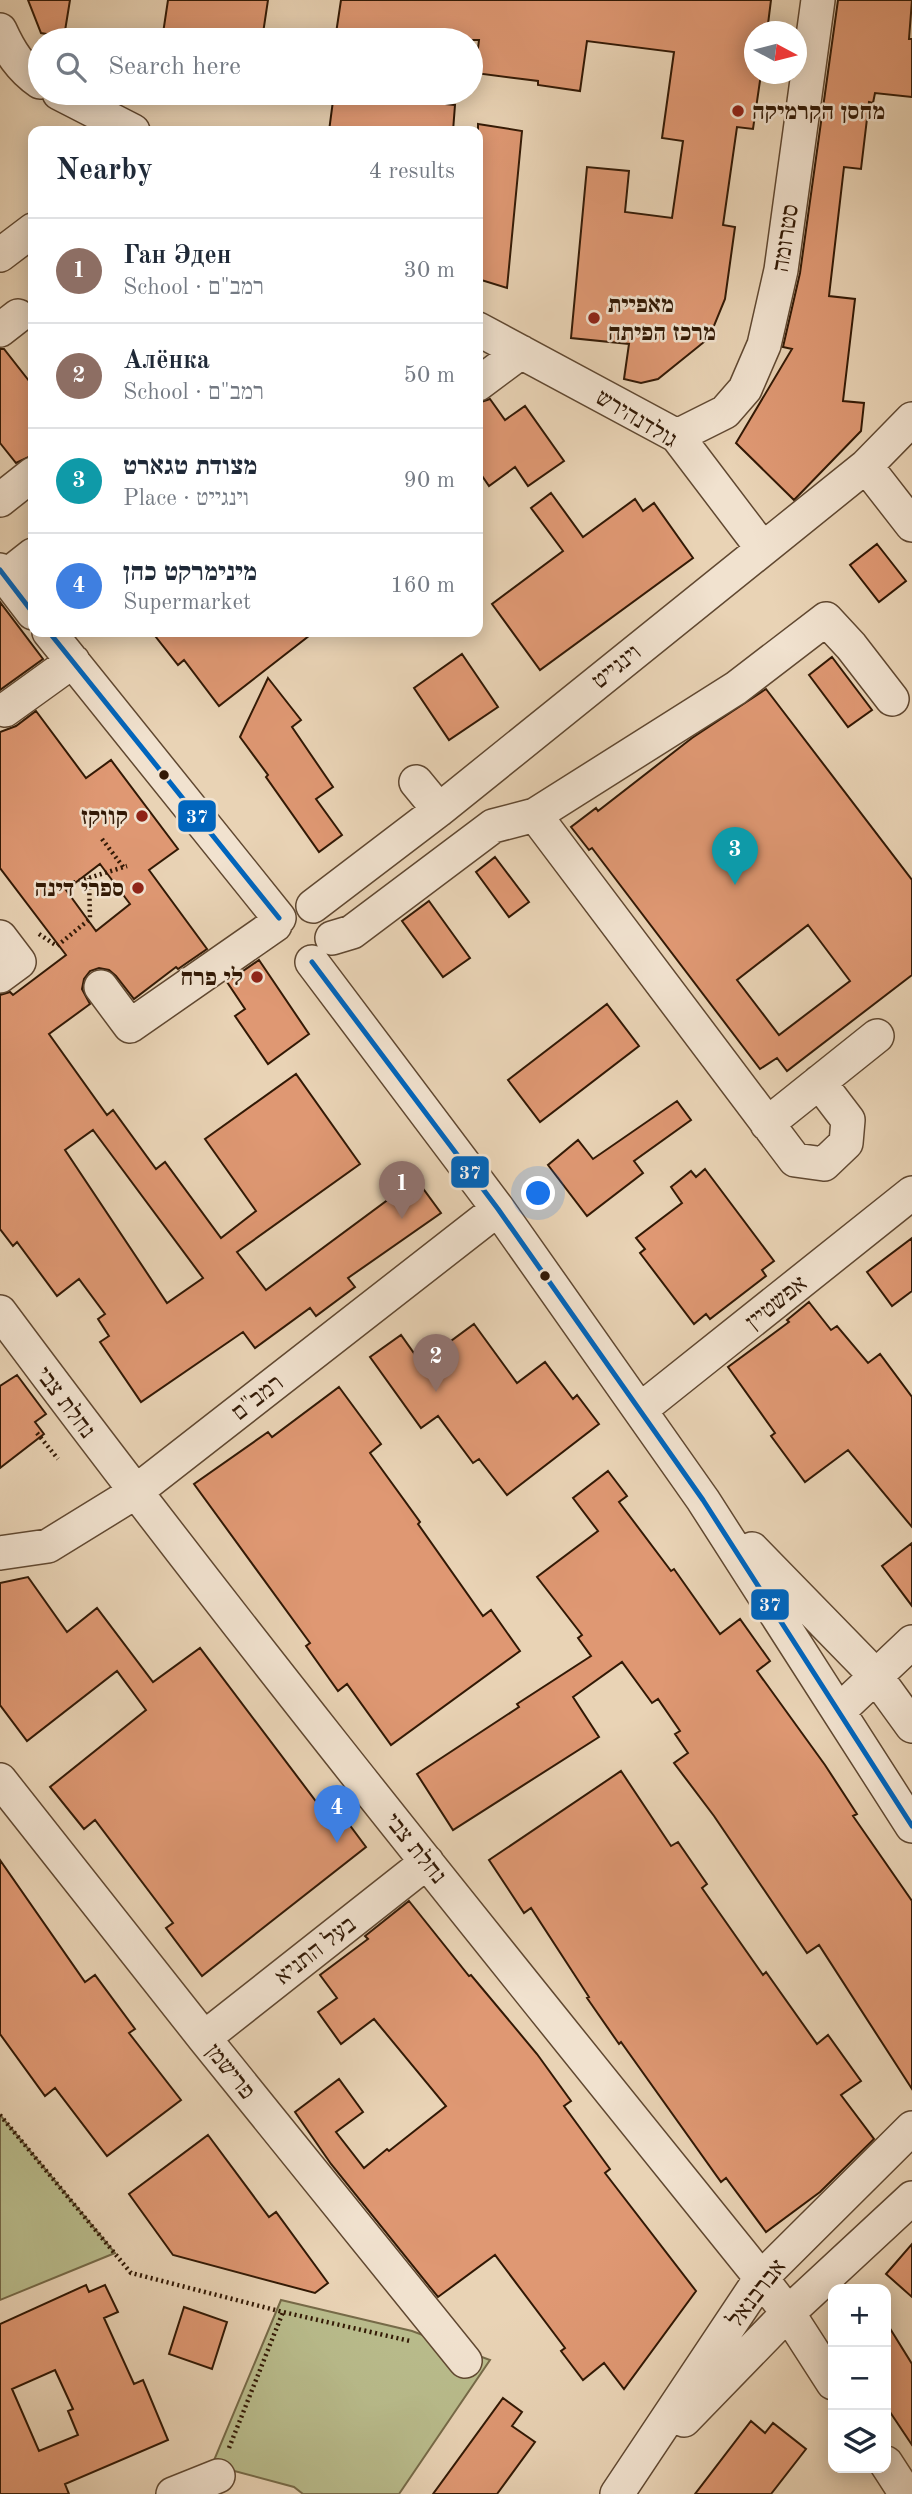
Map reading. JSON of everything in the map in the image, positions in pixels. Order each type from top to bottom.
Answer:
[{"type":"street","name":"סטרומה","points":[[677,436],[725,412],[746,389],[764,345],[781,270],[818,0]]},
{"type":"street","points":[[0,30],[9,50],[28,74]]},
{"type":"street","points":[[83,105],[123,126]]},
{"type":"street","points":[[0,255],[28,234]]},
{"type":"street","name":"גולדנהירש","points":[[483,333],[677,436],[762,548]]},
{"type":"street","points":[[483,365],[514,349]]},
{"type":"street","points":[[483,379],[514,349]]},
{"type":"street","name":"וינגייט","points":[[313,906],[439,810],[866,466],[912,419]]},
{"type":"street","points":[[866,466],[912,525]]},
{"type":"street","points":[[0,500],[28,478]]},
{"type":"street","points":[[28,558],[3,574],[28,606]]},
{"type":"street","points":[[53,637],[277,921],[275,942],[285,957],[295,962],[352,932],[493,826],[535,815],[736,688],[826,619],[851,646],[892,699]]},
{"type":"street","points":[[5,710],[73,661]]},
{"type":"street","points":[[416,782],[439,810]]},
{"type":"street","points":[[535,815],[795,1160],[824,1164],[846,1143],[848,1119],[819,1082]]},
{"type":"street","points":[[101,987],[130,1026],[294,906],[313,906],[322,911],[328,919],[322,950],[498,1209],[703,1500],[912,1826]]},
{"type":"street","points":[[0,937],[19,962],[0,976]]},
{"type":"street","points":[[767,1124],[877,1036]]},
{"type":"street","name":"אפשטיין","points":[[640,1410],[912,1193]]},
{"type":"street","name":"רמב\"ם","points":[[0,1553],[48,1546],[134,1493],[498,1209]]},
{"type":"street","name":"נחלת צבי","points":[[0,1312],[134,1493],[761,2278],[828,2375]]},
{"type":"street","points":[[703,1500],[876,1675],[912,1727]]},
{"type":"street","points":[[839,1711],[912,1642]]},
{"type":"street","name":"פרישמן","points":[[0,1780],[465,2361]]},
{"type":"street","name":"בעל התניא","points":[[204,2038],[427,1862]]},
{"type":"street","name":"אברבנאל","points":[[621,2487],[761,2278],[912,2128]]},
{"type":"street","name":"אברבנאל","points":[[621,2487],[788,2314],[912,2198]]},
{"type":"street","points":[[891,2471],[906,2494]]},
{"type":"street","points":[[173,2494],[218,2476]]},
{"type":"path","points":[[63,886],[125,867],[102,839]]},
{"type":"path","points":[[38,934],[57,946],[90,919],[89,878]]},
{"type":"path","points":[[37,1433],[58,1459]]},
{"type":"path","points":[[0,2115],[131,2273],[420,2344]]},
{"type":"path","points":[[218,2476],[283,2312]]},
{"type":"green space","points":[[0,2115],[115,2253],[0,2300]]},
{"type":"green space","points":[[281,2300],[412,2331],[490,2360],[399,2494],[303,2494],[294,2487],[212,2465]]},
{"type":"building","points":[[28,0],[70,0],[65,28],[39,28]]},
{"type":"building","points":[[168,0],[268,0],[264,28],[164,28]]},
{"type":"building","points":[[341,0],[771,0],[768,21],[744,21],[744,84],[760,84],[753,129],[737,127],[723,225],[735,227],[725,299],[709,338],[658,379],[641,383],[624,379],[629,344],[571,338],[587,167],[629,171],[625,212],[672,218],[683,141],[662,138],[674,52],[587,41],[580,91],[538,85],[538,81],[483,74],[483,28],[337,28]]},
{"type":"building","points":[[838,0],[912,0],[909,39],[912,39],[912,97],[875,93],[873,103],[869,102],[861,169],[844,167],[829,296],[855,299],[843,401],[864,403],[861,431],[794,500],[736,443],[792,349],[783,347],[800,273]]},
{"type":"building","points":[[332,105],[455,105],[453,126],[330,126]]},
{"type":"building","points":[[478,124],[522,131],[507,288],[483,281],[483,126]]},
{"type":"building","points":[[0,349],[4,349],[28,380],[28,457],[16,463],[0,443]]},
{"type":"building","points":[[490,399],[505,420],[525,406],[564,461],[528,486],[515,467],[489,486],[483,477],[483,401]]},
{"type":"building","points":[[551,493],[583,537],[635,499],[643,511],[654,503],[693,558],[540,670],[492,604],[563,551],[531,508]]},
{"type":"building","points":[[877,544],[906,581],[879,602],[850,565]]},
{"type":"building","points":[[0,602],[43,659],[0,690]]},
{"type":"building","points":[[156,637],[308,637],[219,706],[184,660],[178,665]]},
{"type":"building","points":[[462,654],[498,707],[449,740],[414,688]]},
{"type":"building","points":[[832,657],[872,710],[848,727],[809,675]]},
{"type":"building","points":[[268,678],[301,720],[292,727],[333,787],[316,799],[342,835],[319,852],[240,737]]},
{"type":"building","points":[[766,689],[912,880],[912,975],[787,1071],[777,1058],[760,1069],[592,848],[589,850],[571,827],[596,808],[598,811],[692,738]],"holes":[[[808,925],[850,981],[779,1035],[737,980]]]},
{"type":"building","points":[[36,711],[86,778],[111,760],[178,849],[149,870],[207,949],[178,969],[176,967],[134,999],[109,970],[99,968],[90,971],[84,979],[82,989],[90,1004],[49,1034],[107,1115],[113,1110],[156,1169],[165,1162],[221,1238],[256,1211],[205,1139],[296,1074],[360,1164],[237,1252],[266,1290],[416,1179],[441,1213],[348,1278],[355,1287],[316,1316],[310,1308],[255,1348],[243,1332],[141,1402],[100,1342],[109,1336],[98,1319],[105,1314],[79,1279],[57,1296],[17,1242],[13,1246],[0,1229],[0,995],[10,992],[13,995],[66,955],[0,868],[0,732],[16,726]],"holes":[[[100,864],[130,904],[96,931],[66,890]],[[93,1130],[203,1278],[167,1303],[65,1150]]]},
{"type":"building","points":[[495,857],[529,902],[509,917],[476,872]]},
{"type":"building","points":[[429,901],[470,958],[443,977],[402,921]]},
{"type":"building","points":[[259,960],[309,1034],[268,1064],[235,1016],[245,1009],[227,982]]},
{"type":"building","points":[[607,1004],[639,1046],[540,1122],[508,1080]]},
{"type":"building","points":[[677,1101],[691,1120],[634,1161],[643,1173],[587,1216],[548,1165],[578,1140],[593,1159]]},
{"type":"building","points":[[705,1169],[774,1261],[762,1270],[766,1276],[710,1319],[706,1314],[694,1324],[640,1253],[645,1249],[636,1238],[682,1203],[671,1187],[691,1171],[696,1177]]},
{"type":"building","points":[[912,1238],[912,1291],[892,1306],[867,1272]]},
{"type":"building","points":[[809,1302],[831,1330],[837,1326],[868,1363],[880,1354],[912,1397],[912,1527],[848,1450],[805,1482],[771,1436],[775,1433],[728,1367],[789,1322],[787,1320]]},
{"type":"building","points":[[474,1324],[517,1383],[545,1362],[573,1399],[577,1395],[599,1424],[507,1495],[479,1459],[473,1463],[438,1416],[421,1428],[370,1357],[401,1335],[421,1363]]},
{"type":"building","points":[[17,1375],[46,1414],[35,1422],[44,1434],[0,1468],[0,1386]]},
{"type":"building","points":[[339,1387],[381,1444],[370,1453],[420,1522],[418,1524],[483,1616],[491,1610],[520,1651],[391,1745],[347,1684],[338,1691],[306,1646],[310,1643],[194,1484],[268,1432],[272,1437]]},
{"type":"building","points":[[608,1471],[627,1496],[619,1502],[671,1571],[674,1569],[720,1634],[740,1619],[770,1661],[757,1671],[825,1765],[857,1814],[853,1816],[912,1901],[912,2089],[819,1945],[807,1953],[714,1816],[674,1763],[688,1753],[675,1734],[680,1731],[658,1699],[652,1703],[622,1662],[573,1697],[599,1737],[453,1830],[417,1774],[591,1656],[578,1638],[582,1635],[537,1577],[598,1531],[573,1498]]},
{"type":"building","points":[[912,1543],[912,1606],[882,1566]]},
{"type":"building","points":[[28,1577],[67,1632],[97,1608],[153,1682],[200,1648],[318,1804],[328,1796],[366,1847],[202,1976],[166,1928],[173,1923],[95,1820],[84,1829],[50,1787],[146,1710],[117,1671],[27,1741],[0,1705],[0,1583]]},
{"type":"building","points":[[621,1771],[671,1846],[678,1842],[707,1884],[702,1888],[763,1975],[766,1972],[817,2044],[828,2035],[861,2081],[841,2095],[874,2139],[820,2192],[766,2232],[726,2178],[721,2182],[587,1998],[589,1997],[531,1908],[524,1913],[489,1860]]},
{"type":"building","points":[[0,1860],[85,1982],[95,1975],[135,2029],[129,2033],[181,2100],[107,2156],[55,2088],[45,2096],[0,2034]]},
{"type":"building","points":[[409,1901],[469,1976],[471,1975],[537,2054],[571,2101],[564,2106],[610,2169],[605,2173],[696,2291],[624,2389],[604,2363],[583,2380],[561,2351],[565,2348],[495,2255],[438,2297],[331,2164],[295,2112],[339,2079],[363,2112],[336,2132],[364,2168],[446,2106],[374,2019],[341,2044],[318,2012],[337,1998],[320,1975],[368,1939],[365,1936]]},
{"type":"building","points":[[208,2135],[269,2217],[276,2212],[328,2283],[315,2293],[173,2255],[129,2194]]},
{"type":"building","points":[[912,2244],[912,2297],[886,2274]]},
{"type":"building","points":[[86,2285],[89,2292],[105,2285],[118,2312],[104,2318],[134,2384],[143,2380],[168,2440],[65,2484],[69,2494],[0,2494],[0,2324]],"holes":[[[55,2370],[73,2409],[68,2411],[78,2435],[39,2451],[12,2389]]]},
{"type":"building","points":[[184,2307],[227,2322],[212,2369],[169,2354]]},
{"type":"building","points":[[891,2330],[912,2364],[912,2445],[891,2414]]},
{"type":"building","points":[[503,2398],[522,2412],[512,2426],[535,2442],[497,2494],[433,2494]]},
{"type":"building","points":[[751,2421],[765,2433],[773,2423],[806,2449],[771,2494],[695,2494]]},
{"type":"transit line","name":"37","points":[[0,570],[28,606]]},
{"type":"transit line","name":"37","points":[[53,637],[279,918]]},
{"type":"transit line","name":"37","points":[[312,962],[498,1209],[703,1500],[912,1826]]},
{"type":"place","name":"מחסן הקרמיקה","points":[[738,111]]},
{"type":"place","name":"מאפיית מרכז הפיתה","points":[[594,318]]},
{"type":"place","name":"קווקז","points":[[142,816]]},
{"type":"place","name":"מצודת טגארט","points":[[735,885]]},
{"type":"place","name":"ספרי דינה","points":[[138,888]]},
{"type":"place","name":"לי פרח","points":[[257,977]]},
{"type":"place","name":"Ган Эден","points":[[402,1219]]},
{"type":"place","name":"Алёнка","points":[[436,1392]]},
{"type":"place","name":"מינימרקט כהן","points":[[337,1843]]}]
